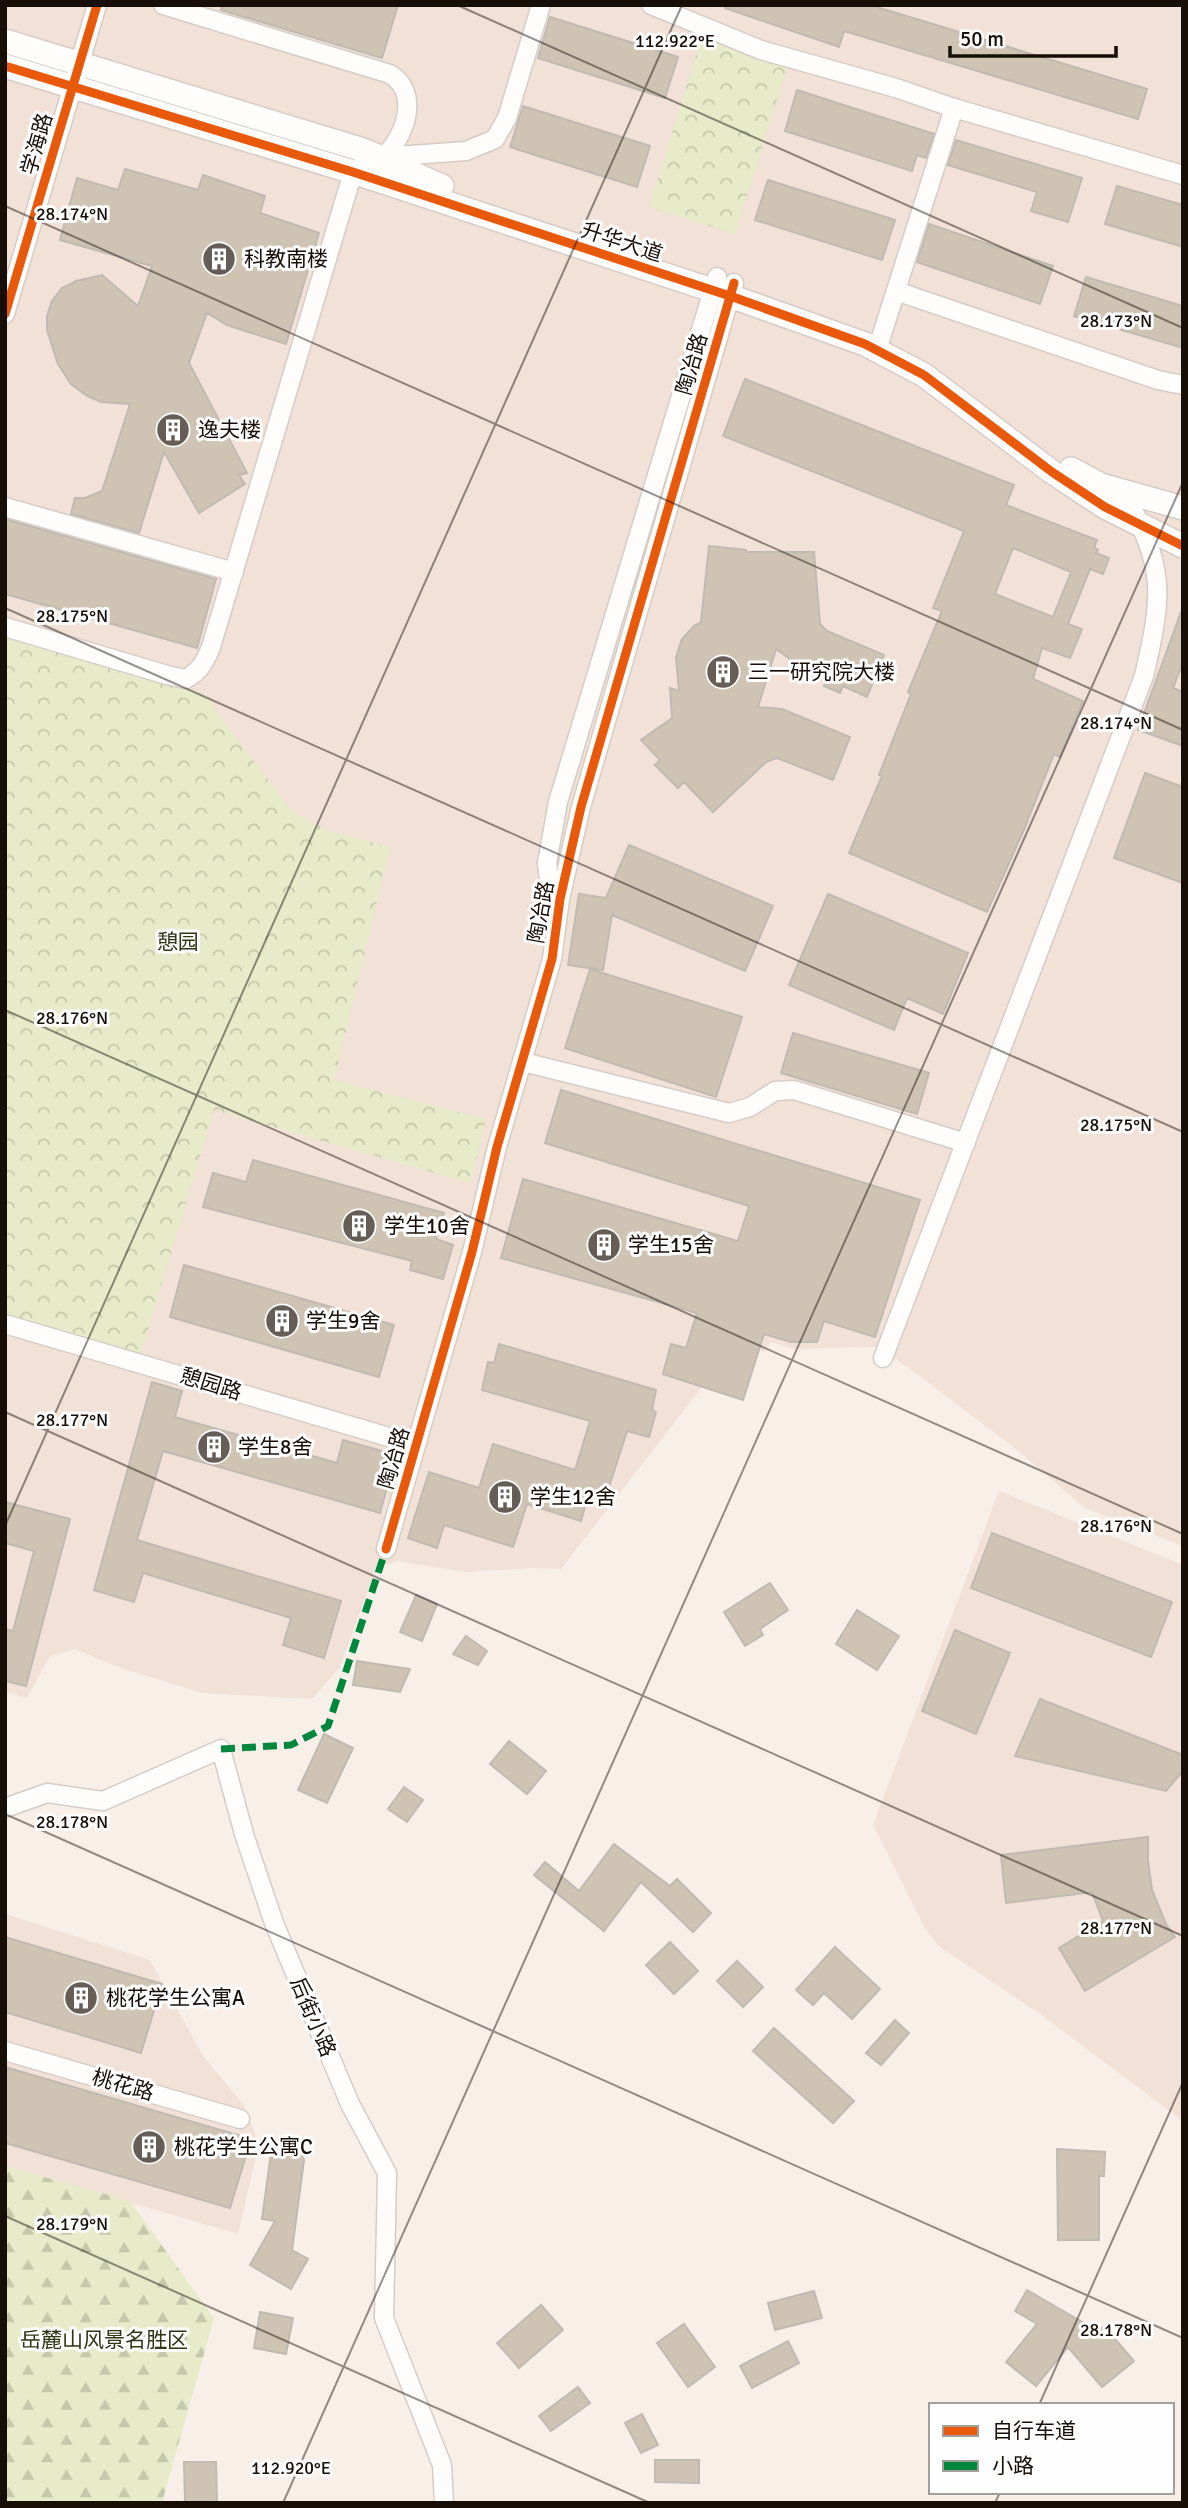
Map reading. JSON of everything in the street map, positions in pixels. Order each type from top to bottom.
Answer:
[{"type":"street","name":"学海路","points":[[5,314],[97,5]]},
{"type":"street","points":[[163,5],[397,78],[408,96],[405,119],[398,141],[383,157]]},
{"type":"street","points":[[5,627],[186,679],[197,673],[205,662],[234,572],[353,172],[370,160],[466,151],[495,139],[507,118],[541,5]]},
{"type":"street","points":[[651,5],[761,50],[1183,175]]},
{"type":"street","name":"升华大道","points":[[5,41],[75,75],[353,172],[724,286]]},
{"type":"street","name":"升华大道","points":[[5,66],[75,75],[383,157],[434,183],[913,354],[1074,471],[1101,485],[1183,508]]},
{"type":"street","points":[[880,343],[954,108]]},
{"type":"street","name":"陶冶路","points":[[386,1549],[472,1252],[498,1147],[552,959],[555,925],[547,863],[558,802],[724,286]]},
{"type":"street","points":[[896,291],[1158,380],[1183,385]]},
{"type":"street","name":"升华大道","points":[[880,343],[1052,472],[1105,507],[1183,545]]},
{"type":"street","points":[[883,1358],[1144,676],[1157,621],[1158,591],[1153,554],[1143,527],[1123,492]]},
{"type":"street","points":[[5,507],[234,572]]},
{"type":"street","points":[[523,1062],[729,1113],[750,1107],[775,1091],[794,1090],[966,1143]]},
{"type":"street","name":"憩园路","points":[[5,1324],[416,1446]]},
{"type":"street","name":"后街小路","points":[[5,1808],[47,1793],[103,1801],[221,1749],[244,1834],[274,1923],[350,2104],[387,2174],[384,2318],[442,2465],[444,2503]]},
{"type":"street","name":"桃花路","points":[[5,2051],[240,2119]]},
{"type":"shaded area","points":[[5,5],[1183,5],[1183,1546],[1085,1508],[1016,1449],[877,1347],[794,1349],[771,1342],[765,1351],[759,1351],[743,1400],[702,1387],[561,1569],[464,1572],[397,1561],[376,1568],[340,1667],[312,1699],[202,1693],[118,1667],[75,1649],[50,1656],[27,1698],[5,1692]]},
{"type":"shaded area","points":[[999,1491],[1183,1565],[1183,2121],[1040,2014],[940,1947],[924,1927],[873,1825]]},
{"type":"shaded area","points":[[5,1914],[150,1960],[203,2056],[244,2105],[259,2144],[238,2234],[5,2166]]},
{"type":"green space","points":[[703,33],[788,65],[735,234],[649,207]]},
{"type":"green space","name":"憩园","points":[[5,636],[206,695],[292,811],[329,831],[390,847],[334,1080],[486,1119],[470,1183],[214,1110],[138,1363],[5,1324]]},
{"type":"green space","name":"岳麓山风景名胜区","points":[[5,2166],[130,2201],[214,2318],[162,2503],[5,2503]]},
{"type":"building","points":[[222,5],[398,5],[382,58],[221,10]]},
{"type":"building","points":[[725,5],[870,5],[1147,89],[1138,119],[844,31],[839,47],[725,8]]},
{"type":"building","points":[[550,17],[678,57],[665,98],[538,58]]},
{"type":"building","points":[[797,90],[934,134],[926,158],[917,155],[912,171],[785,131]]},
{"type":"building","points":[[523,106],[650,146],[637,187],[510,147]]},
{"type":"building","points":[[956,140],[1082,178],[1068,222],[1031,211],[1037,192],[948,165]]},
{"type":"building","points":[[125,169],[198,190],[203,175],[265,196],[260,213],[319,233],[286,344],[227,325],[207,313],[189,363],[247,473],[239,475],[245,484],[199,513],[164,452],[139,533],[71,514],[75,498],[85,498],[102,491],[130,404],[101,402],[71,384],[58,364],[47,330],[47,316],[52,301],[62,288],[76,281],[102,275],[138,306],[152,266],[60,240],[77,178],[118,190]]},
{"type":"building","points":[[768,180],[895,220],[882,260],[755,220]]},
{"type":"building","points":[[1117,186],[1183,205],[1183,247],[1105,224]]},
{"type":"building","points":[[929,224],[1053,266],[1040,304],[917,262]]},
{"type":"building","points":[[1086,277],[1183,306],[1183,348],[1074,316]]},
{"type":"building","points":[[745,379],[1014,485],[1006,505],[1097,540],[1094,548],[1098,550],[1096,553],[1109,558],[1103,574],[1090,569],[1068,624],[1082,629],[1070,658],[1042,648],[1033,679],[1083,701],[1060,757],[1054,754],[987,912],[849,853],[882,776],[879,775],[911,694],[908,692],[942,611],[933,608],[964,531],[723,436]],"holes":[[[1013,548],[1071,572],[1053,617],[995,594]]]},
{"type":"building","points":[[5,519],[216,579],[197,648],[5,594]]},
{"type":"building","name":"三一研究院大楼","points":[[709,546],[746,552],[814,552],[820,624],[827,631],[884,655],[867,697],[843,686],[840,693],[824,686],[826,681],[812,675],[776,649],[758,707],[782,709],[850,737],[833,780],[777,758],[766,762],[713,812],[684,782],[678,788],[655,765],[660,760],[641,740],[672,718],[670,688],[679,691],[676,657],[682,639],[701,622]]},
{"type":"building","points":[[1181,612],[1183,662],[1173,688],[1183,692],[1183,746],[1138,730]]},
{"type":"building","points":[[1145,773],[1183,787],[1183,883],[1114,858]]},
{"type":"building","points":[[629,845],[773,906],[745,971],[612,915],[603,970],[568,965],[579,894],[606,898]]},
{"type":"building","points":[[828,894],[968,953],[943,1014],[907,998],[894,1030],[789,985]]},
{"type":"building","points":[[590,969],[742,1017],[716,1097],[565,1048]]},
{"type":"building","points":[[793,1033],[929,1073],[917,1114],[781,1073]]},
{"type":"building","points":[[561,1090],[920,1200],[875,1337],[824,1321],[817,1342],[791,1342],[764,1334],[743,1400],[663,1374],[671,1344],[686,1348],[697,1313],[501,1258],[523,1179],[738,1241],[749,1206],[545,1143]]},
{"type":"building","name":"学生10舍","points":[[253,1160],[444,1213],[436,1239],[453,1245],[443,1279],[410,1270],[412,1261],[203,1207],[213,1173],[246,1182]]},
{"type":"building","name":"学生9舍","points":[[184,1265],[394,1325],[379,1377],[170,1317]]},
{"type":"building","points":[[499,1344],[656,1390],[652,1410],[656,1412],[649,1437],[627,1431],[608,1490],[599,1487],[596,1498],[588,1496],[581,1521],[527,1504],[513,1547],[444,1525],[437,1548],[408,1538],[429,1472],[479,1488],[493,1444],[575,1470],[590,1421],[482,1390],[488,1362],[494,1363]]},
{"type":"building","points":[[152,1382],[182,1391],[175,1417],[337,1463],[343,1440],[396,1455],[380,1513],[163,1451],[137,1540],[341,1601],[324,1658],[283,1645],[291,1618],[143,1573],[134,1602],[94,1590]]},
{"type":"building","points":[[5,1502],[70,1519],[26,1686],[5,1681],[5,1629],[13,1631],[34,1551],[5,1543]]},
{"type":"building","points":[[992,1533],[1172,1602],[1151,1657],[971,1588]]},
{"type":"building","points":[[770,1583],[788,1610],[760,1629],[763,1635],[745,1646],[724,1612]]},
{"type":"building","points":[[416,1595],[437,1604],[422,1641],[400,1632]]},
{"type":"building","points":[[857,1610],[899,1636],[877,1670],[836,1644]]},
{"type":"building","points":[[955,1630],[1010,1653],[976,1734],[922,1711]]},
{"type":"building","points":[[466,1636],[487,1651],[478,1665],[453,1654]]},
{"type":"building","points":[[357,1661],[410,1669],[400,1692],[353,1685]]},
{"type":"building","points":[[1040,1699],[1183,1755],[1183,1771],[1166,1791],[1015,1756]]},
{"type":"building","points":[[324,1734],[353,1748],[327,1803],[298,1790]]},
{"type":"building","points":[[509,1741],[546,1771],[527,1794],[490,1764]]},
{"type":"building","points":[[404,1787],[423,1800],[407,1822],[388,1809]]},
{"type":"building","points":[[1148,1837],[1152,1890],[1166,1924],[1175,1937],[1085,1991],[1059,1948],[1103,1921],[1092,1892],[1006,1903],[1001,1855]]},
{"type":"building","points":[[614,1844],[670,1886],[677,1879],[711,1913],[693,1932],[641,1882],[604,1931],[534,1875],[545,1862],[579,1891]]},
{"type":"building","name":"桃花学生公寓A","points":[[5,1937],[162,1984],[141,2053],[5,2012]]},
{"type":"building","points":[[670,1942],[698,1971],[674,1994],[646,1965]]},
{"type":"building","points":[[835,1947],[880,1989],[852,2019],[824,1993],[813,2005],[796,1990]]},
{"type":"building","points":[[737,1961],[763,1987],[743,2007],[717,1981]]},
{"type":"building","points":[[895,2020],[909,2033],[881,2065],[866,2053]]},
{"type":"building","points":[[774,2028],[854,2101],[833,2123],[753,2051]]},
{"type":"building","name":"桃花学生公寓C","points":[[5,2067],[251,2139],[230,2208],[5,2143]]},
{"type":"building","points":[[298,2139],[304,2160],[292,2250],[308,2259],[291,2289],[250,2265],[275,2221],[262,2219],[272,2146]]},
{"type":"building","points":[[1057,2149],[1105,2152],[1104,2176],[1099,2176],[1099,2240],[1058,2240]]},
{"type":"building","points":[[1027,2290],[1098,2331],[1104,2326],[1134,2361],[1102,2387],[1068,2347],[1036,2386],[1006,2362],[1037,2324],[1015,2311]]},
{"type":"building","points":[[814,2291],[822,2318],[775,2330],[768,2303]]},
{"type":"building","points":[[541,2305],[563,2330],[519,2368],[497,2343]]},
{"type":"building","points":[[260,2312],[293,2318],[286,2354],[254,2348]]},
{"type":"building","points":[[684,2324],[715,2367],[688,2387],[657,2343]]},
{"type":"building","points":[[788,2341],[799,2363],[752,2388],[740,2366]]},
{"type":"building","points":[[578,2387],[590,2403],[551,2431],[539,2416]]},
{"type":"building","points":[[642,2414],[658,2445],[641,2453],[625,2423]]},
{"type":"building","points":[[655,2460],[699,2460],[699,2483],[655,2482]]},
{"type":"building","points":[[184,2462],[216,2462],[217,2503],[185,2503]]},
{"type":"marked path","points":[[221,1749],[291,1745],[328,1726],[386,1549]]},
{"type":"cycle path","points":[[5,314],[97,5]]},
{"type":"cycle path","points":[[5,66],[353,172],[730,296],[865,344],[924,375],[1052,472],[1105,507],[1183,546]]},
{"type":"cycle path","points":[[386,1549],[472,1252],[497,1147],[552,959],[560,899],[581,807],[734,283]]},
{"type":"place","name":"科教南楼","points":[[219,259]]},
{"type":"place","name":"逸夫楼","points":[[173,430]]},
{"type":"place","name":"三一研究院大楼","points":[[723,672]]},
{"type":"place","name":"学生10舍","points":[[359,1226]]},
{"type":"place","name":"学生15舍","points":[[604,1245]]},
{"type":"place","name":"学生9舍","points":[[282,1321]]},
{"type":"place","name":"学生8舍","points":[[214,1447]]},
{"type":"place","name":"学生12舍","points":[[505,1497]]},
{"type":"place","name":"桃花学生公寓A","points":[[81,1998]]},
{"type":"place","name":"桃花学生公寓C","points":[[149,2147]]}]
